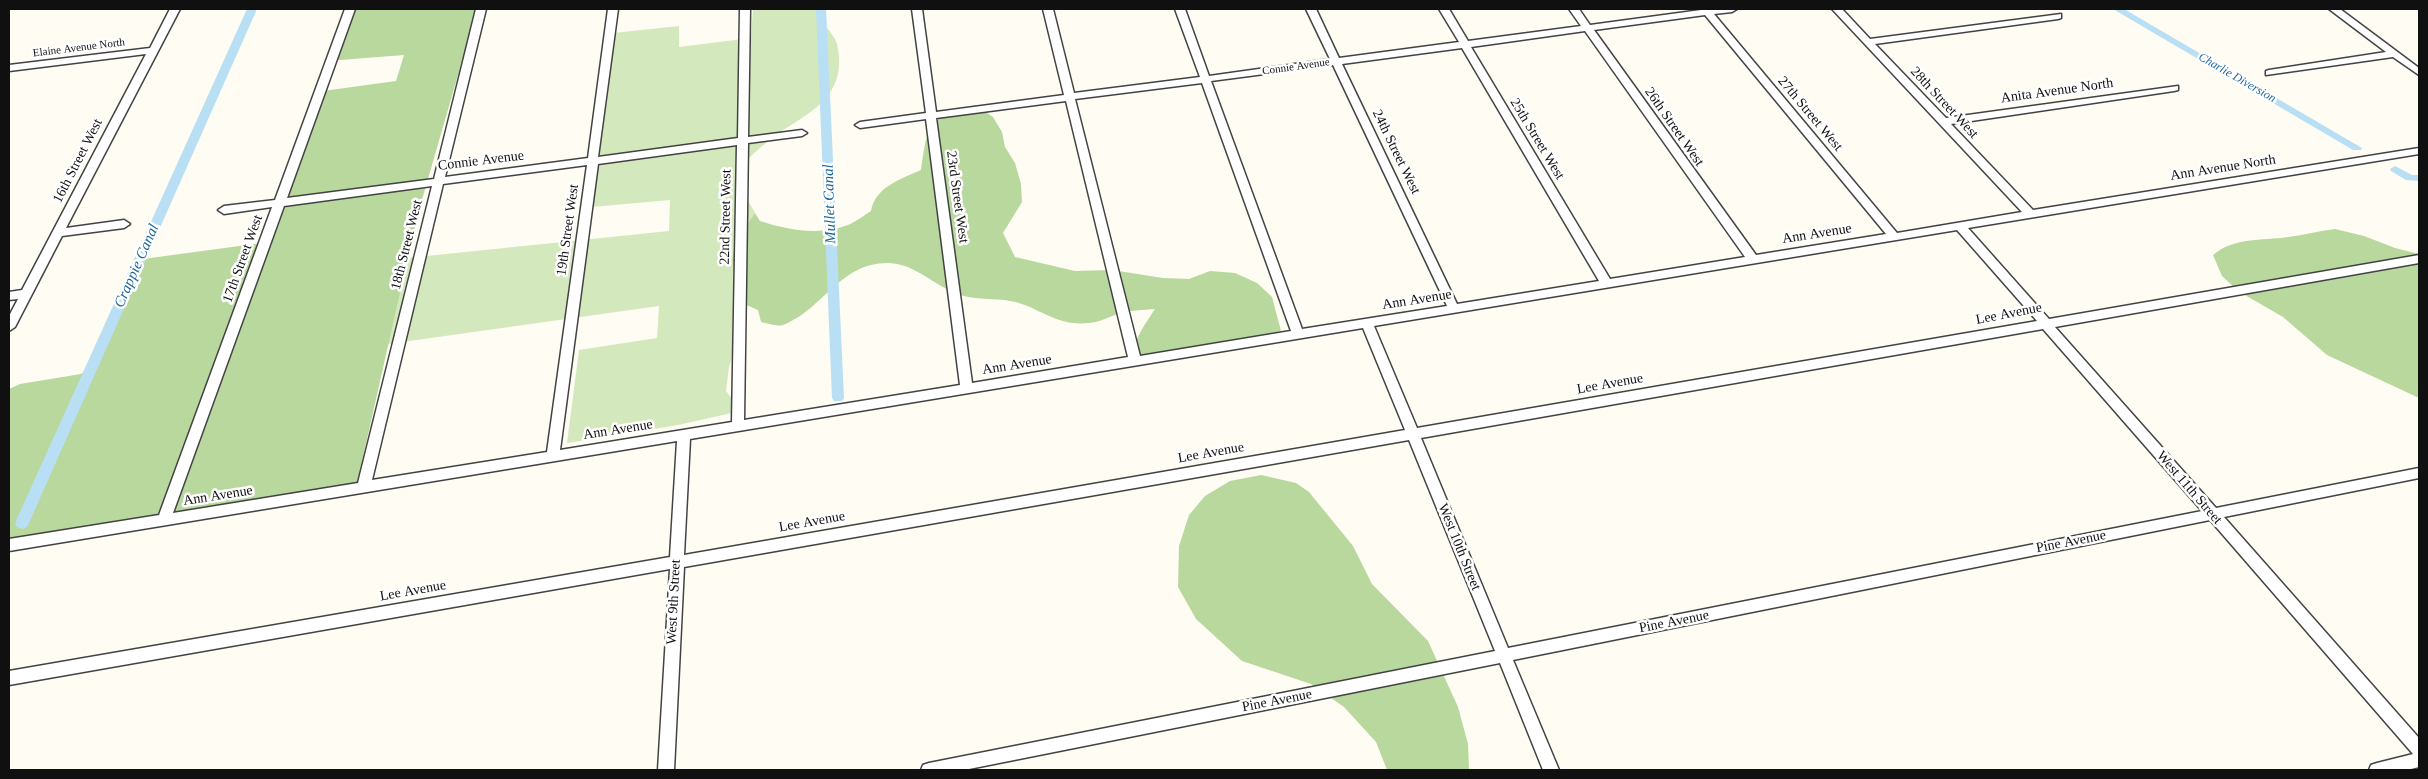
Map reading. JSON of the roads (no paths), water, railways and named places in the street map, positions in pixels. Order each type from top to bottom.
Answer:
[{"type":"street","name":"16th Street West","points":[[9,327],[151,51],[175,9]]},
{"type":"street","name":"17th Street West","points":[[164,520],[350,9]]},
{"type":"street","name":"18th Street West","points":[[363,488],[481,9]]},
{"type":"street","name":"19th Street West","points":[[552,456],[613,9]]},
{"type":"street","name":"22nd Street West","points":[[738,426],[745,9]]},
{"type":"street","name":"23rd Street West","points":[[917,9],[968,389]]},
{"type":"street","points":[[1048,9],[1135,361]]},
{"type":"street","points":[[1180,9],[1298,334]]},
{"type":"street","name":"24th Street West","points":[[1311,9],[1454,309]]},
{"type":"street","name":"25th Street West","points":[[1444,9],[1607,284]]},
{"type":"street","name":"26th Street West","points":[[1574,9],[1753,260]]},
{"type":"street","name":"Connie Avenue","points":[[860,125],[1588,28],[1707,10],[1732,9]]},
{"type":"street","name":"28th Street West","points":[[1837,9],[2031,215]]},
{"type":"street","points":[[2334,9],[2419,72]]},
{"type":"street","name":"27th Street West","points":[[1707,10],[1894,237]]},
{"type":"street","points":[[1868,42],[2058,16]]},
{"type":"street","name":"Elaine Avenue North","points":[[9,68],[151,51]]},
{"type":"street","points":[[2269,72],[2395,54]]},
{"type":"street","name":"Anita Avenue North","points":[[1943,122],[2174,88]]},
{"type":"street","name":"Connie Avenue","points":[[224,210],[802,133]]},
{"type":"street","name":"Ann Avenue North","points":[[2031,215],[2419,152]]},
{"type":"street","name":"Ann Avenue","points":[[9,545],[2031,215]]},
{"type":"street","points":[[58,233],[124,224]]},
{"type":"street","name":"West 11th Street","points":[[1960,226],[2419,749]]},
{"type":"street","name":"Lee Avenue","points":[[9,678],[1413,435],[2044,323],[2121,313],[2419,259]]},
{"type":"street","points":[[9,296],[26,294]]},
{"type":"street","name":"West 10th Street","points":[[1367,323],[1552,770]]},
{"type":"street","name":"West 9th Street","points":[[666,770],[684,434]]},
{"type":"street","name":"Pine Avenue","points":[[929,770],[2419,473]]},
{"type":"street","points":[[2377,770],[2419,760]]},
{"type":"waterway","name":"Crappie Canal","points":[[22,523],[252,9]]},
{"type":"waterway","name":"Mullet Canal","points":[[821,9],[838,398]]},
{"type":"waterway","name":"Charlie Diversion","points":[[2118,9],[2357,148]]},
{"type":"waterway","name":"Charlie Diversion","points":[[2395,169],[2410,178],[2419,178]]}]
